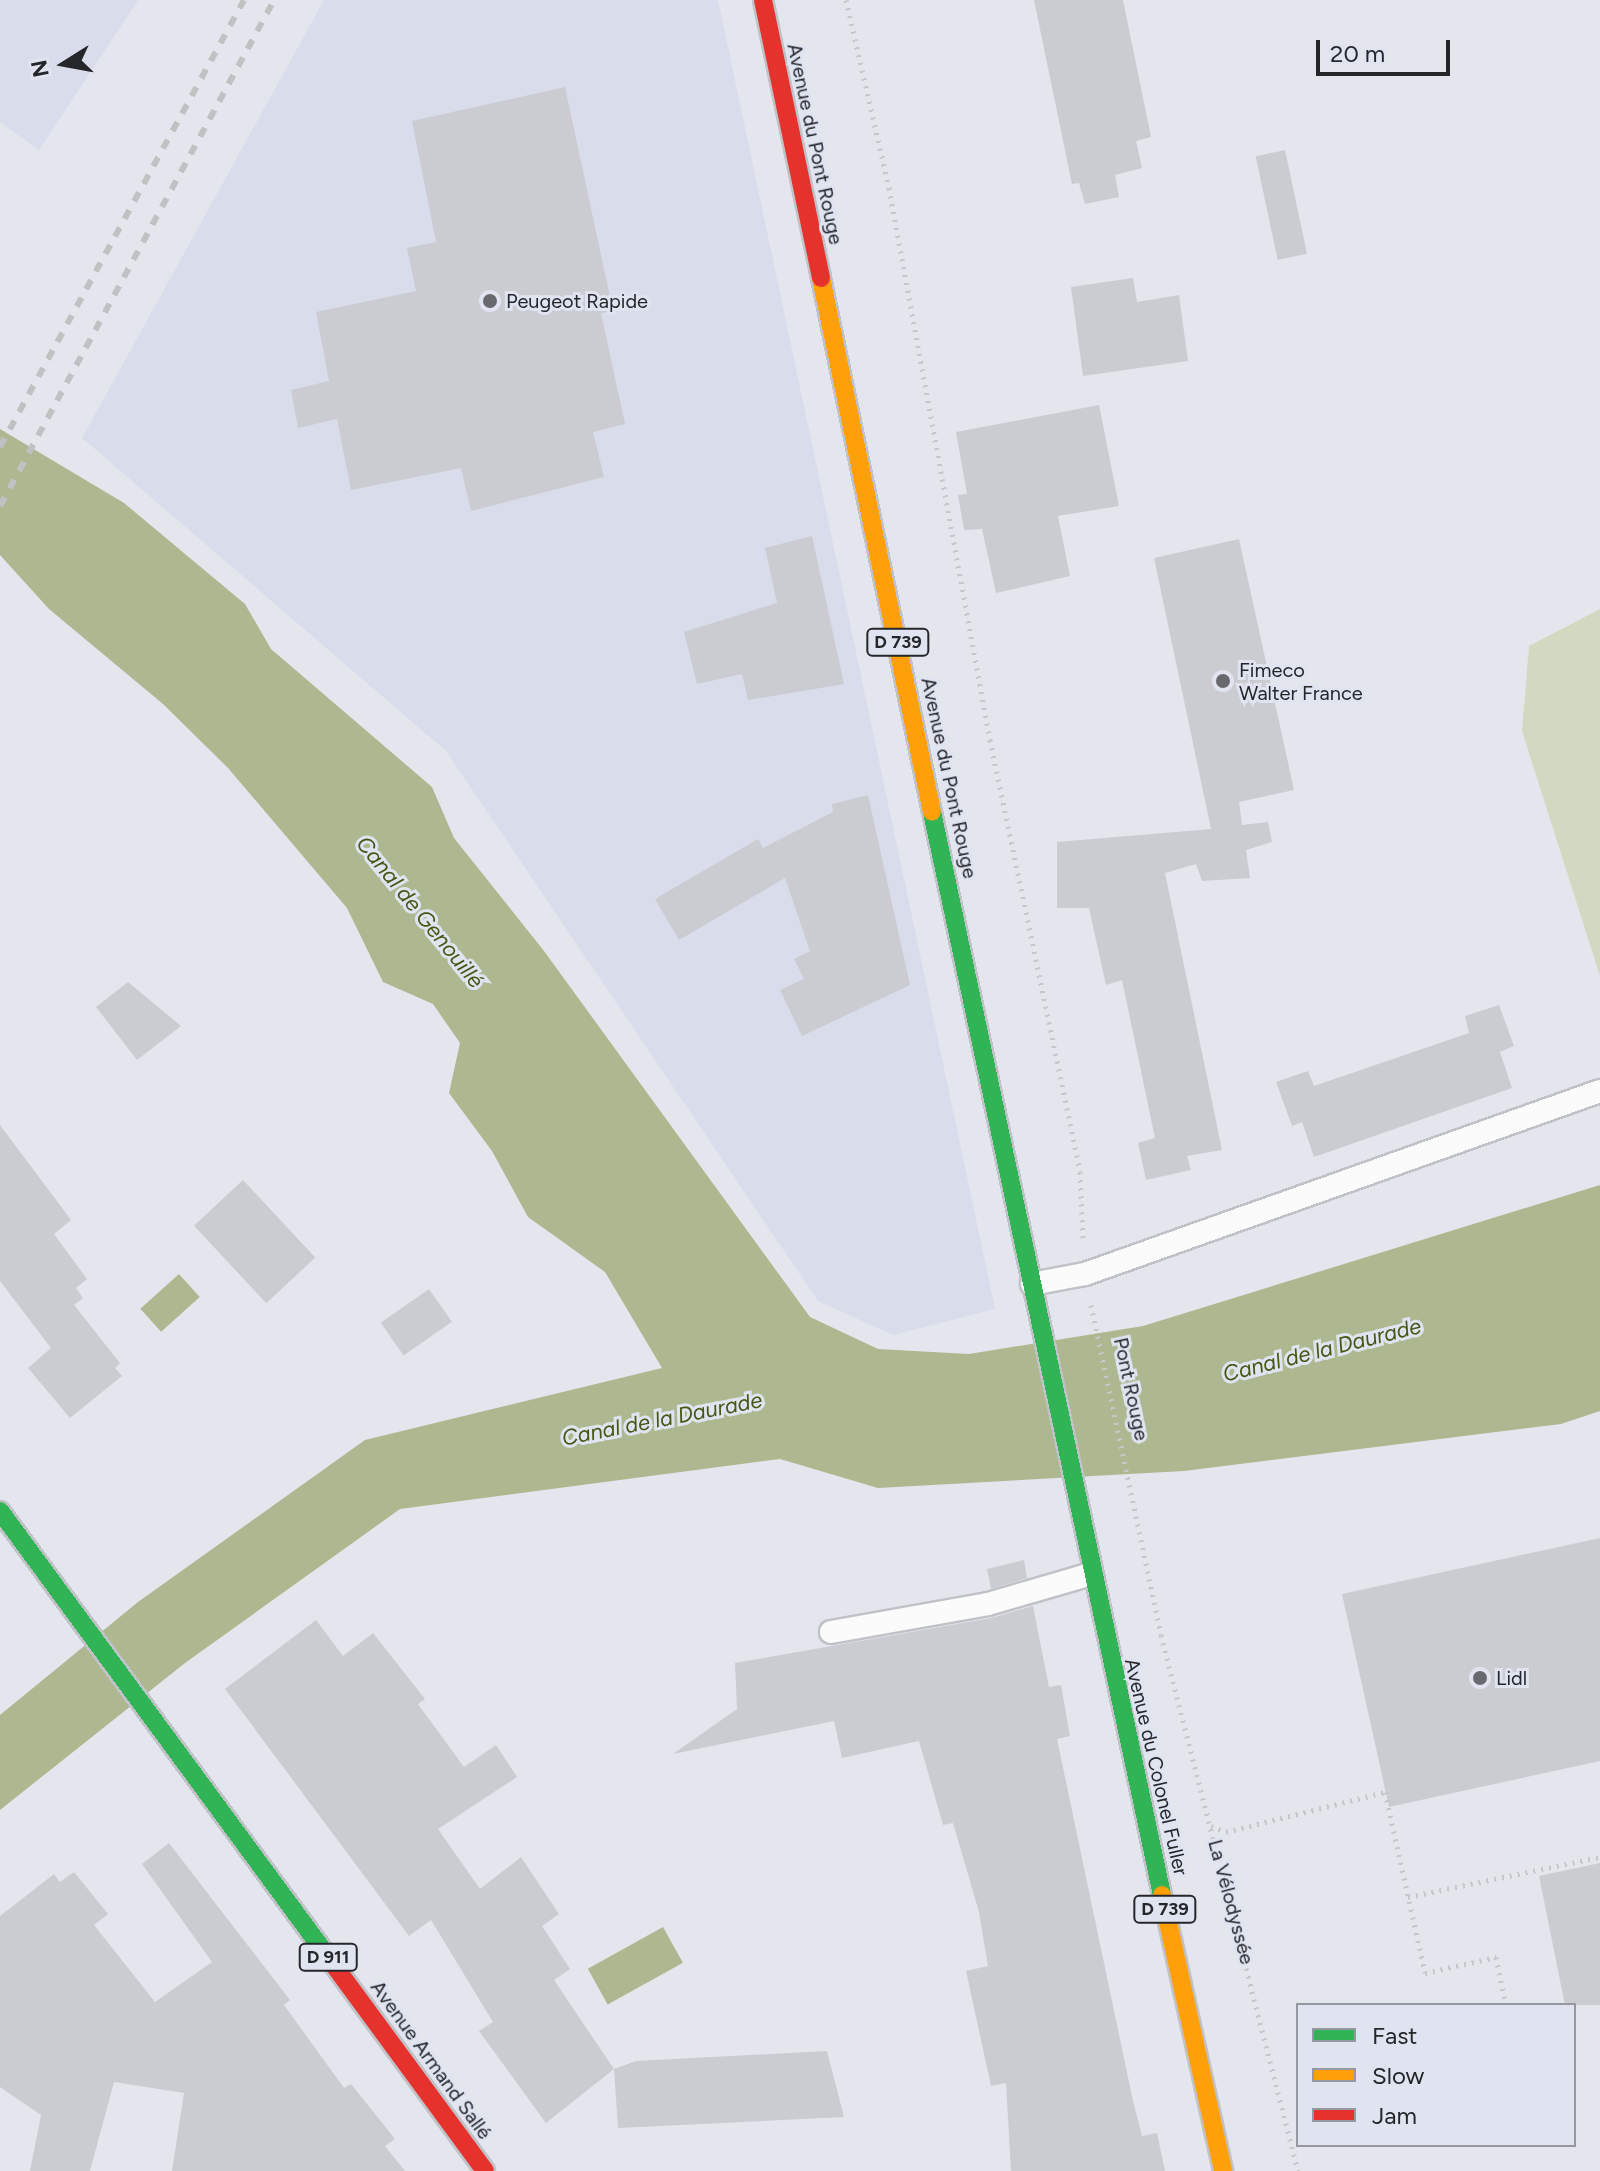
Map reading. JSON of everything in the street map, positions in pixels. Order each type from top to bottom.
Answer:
[{"type":"main road","name":"Avenue du Pont Rouge","points":[[763,0],[1032,1284]]},
{"type":"main road","name":"Avenue du Colonel Fuller","points":[[1032,1284],[1091,1574],[1223,2171]]},
{"type":"main road","name":"Avenue Armand Sallé","points":[[0,1511],[485,2171]]},
{"type":"lane","points":[[1032,1284],[1085,1274],[1600,1091]]},
{"type":"lane","points":[[831,1632],[988,1604],[1091,1574]]},
{"type":"path","name":"Pont Rouge","points":[[846,0],[889,188],[990,740],[1080,1172],[1085,1274],[1161,1635]]},
{"type":"path","name":"La Vélodyssée","points":[[1161,1635],[1298,2171]]},
{"type":"path","points":[[1211,1826],[1226,1832],[1385,1792],[1425,1973],[1496,1957],[1506,2003]]},
{"type":"path","points":[[1408,1897],[1600,1857]]},
{"type":"shaded area","points":[[0,0],[138,0],[39,150],[0,122]]},
{"type":"shaded area","points":[[324,0],[718,0],[995,1309],[893,1335],[818,1301],[446,751],[82,438]]},
{"type":"shaded area","points":[[1600,609],[1600,976],[1522,731],[1529,646]]},
{"type":"water","points":[[0,429],[124,503],[245,604],[271,649],[432,787],[454,838],[544,951],[810,1317],[878,1349],[969,1354],[1143,1326],[1600,1185],[1600,1411],[1561,1424],[1184,1471],[878,1488],[780,1459],[400,1509],[185,1663],[0,1810],[0,1715],[138,1602],[365,1440],[662,1368],[605,1272],[528,1217],[492,1151],[449,1093],[460,1043],[433,1004],[383,982],[347,908],[228,768],[163,704],[49,609],[0,555]]},
{"type":"water","points":[[179,1274],[200,1297],[161,1332],[140,1309]]},
{"type":"water","points":[[663,1927],[683,1963],[608,2005],[588,1969]]},
{"type":"building","points":[[1034,0],[1123,0],[1151,137],[1136,141],[1142,168],[1115,175],[1119,197],[1085,204],[1079,183],[1072,184]]},
{"type":"building","name":"Peugeot Rapide","points":[[565,87],[613,311],[601,313],[625,424],[593,432],[604,477],[471,511],[461,468],[351,490],[337,419],[298,428],[291,390],[329,381],[316,312],[416,291],[407,248],[436,242],[412,121]]},
{"type":"building","points":[[1285,150],[1307,254],[1278,260],[1256,156]]},
{"type":"building","points":[[1133,278],[1137,302],[1179,295],[1188,361],[1083,376],[1071,287]]},
{"type":"building","points":[[1099,405],[1119,506],[1058,516],[1070,576],[996,593],[982,529],[964,530],[958,495],[967,494],[956,432]]},
{"type":"building","points":[[812,536],[844,684],[748,700],[742,674],[697,684],[684,632],[777,603],[765,548]]},
{"type":"building","points":[[1239,539],[1294,790],[1239,802],[1242,825],[1268,822],[1272,842],[1246,850],[1250,878],[1202,881],[1196,864],[1165,873],[1222,1150],[1187,1156],[1191,1170],[1146,1180],[1138,1143],[1155,1138],[1122,980],[1106,985],[1089,908],[1057,908],[1057,842],[1211,829],[1154,558]]},
{"type":"building","points":[[868,795],[910,985],[802,1036],[780,990],[804,979],[794,959],[810,951],[785,878],[679,940],[655,899],[758,839],[763,848],[833,812],[832,804]]},
{"type":"building","points":[[128,982],[181,1026],[137,1060],[96,1007]]},
{"type":"building","points":[[1499,1005],[1514,1046],[1500,1052],[1512,1088],[1314,1157],[1302,1122],[1292,1126],[1276,1082],[1308,1071],[1314,1086],[1469,1033],[1465,1016]]},
{"type":"building","points":[[0,1125],[71,1220],[54,1234],[87,1279],[76,1288],[83,1298],[74,1305],[120,1363],[115,1368],[122,1376],[70,1418],[28,1368],[51,1348],[0,1281]]},
{"type":"building","points":[[243,1180],[315,1258],[266,1303],[194,1226]]},
{"type":"building","points":[[429,1289],[452,1322],[404,1356],[381,1323]]},
{"type":"building","name":"Lidl","points":[[1600,1538],[1600,1761],[1389,1807],[1342,1594]]},
{"type":"building","points":[[1024,1560],[1027,1578],[991,1589],[987,1569]]},
{"type":"building","points":[[1033,1606],[1049,1687],[1061,1685],[1070,1736],[1057,1739],[1133,2101],[1142,2136],[1157,2133],[1165,2171],[1011,2171],[1006,2083],[991,2086],[966,1971],[988,1966],[979,1912],[953,1823],[943,1825],[919,1741],[842,1758],[834,1721],[673,1754],[737,1709],[735,1663],[991,1618]]},
{"type":"building","points":[[316,1620],[343,1656],[373,1633],[425,1699],[418,1704],[464,1767],[496,1745],[517,1777],[438,1829],[480,1889],[521,1857],[559,1914],[542,1926],[570,1969],[554,1980],[614,2069],[546,2123],[479,2031],[493,2022],[431,1920],[409,1936],[225,1689]]},
{"type":"building","points":[[169,1843],[290,2000],[284,2005],[344,2088],[351,2084],[395,2139],[385,2146],[405,2171],[172,2171],[184,2093],[114,2082],[90,2171],[30,2171],[41,2115],[0,2087],[0,1916],[54,1874],[60,1882],[74,1872],[108,1914],[94,1925],[155,2002],[212,1962],[142,1864]]},
{"type":"building","points":[[1600,1863],[1600,2005],[1565,2003],[1539,1876]]},
{"type":"building","points":[[827,2051],[844,2117],[618,2128],[614,2069],[636,2061]]},
{"type":"railway","points":[[0,447],[244,0]]},
{"type":"railway","points":[[0,506],[274,0]]},
{"type":"traffic: fast","points":[[932,812],[1162,1895]]},
{"type":"traffic: fast","points":[[0,1511],[325,1953]]},
{"type":"traffic: slow","points":[[821,278],[932,812]]},
{"type":"traffic: slow","points":[[1162,1895],[1223,2171]]},
{"type":"traffic: jam","points":[[763,0],[821,278]]},
{"type":"traffic: jam","points":[[325,1953],[485,2171]]},
{"type":"place","name":"Peugeot Rapide","points":[[490,301]]},
{"type":"place","name":"Fimeco Walter France","points":[[1223,681]]},
{"type":"place","name":"Lidl","points":[[1480,1678]]},
{"type":"water label","name":"Canal de Genouillé","points":[[420,912]]},
{"type":"water label","name":"Canal de la Daurade","points":[[1322,1350]]},
{"type":"water label","name":"Canal de la Daurade","points":[[662,1419]]}]
